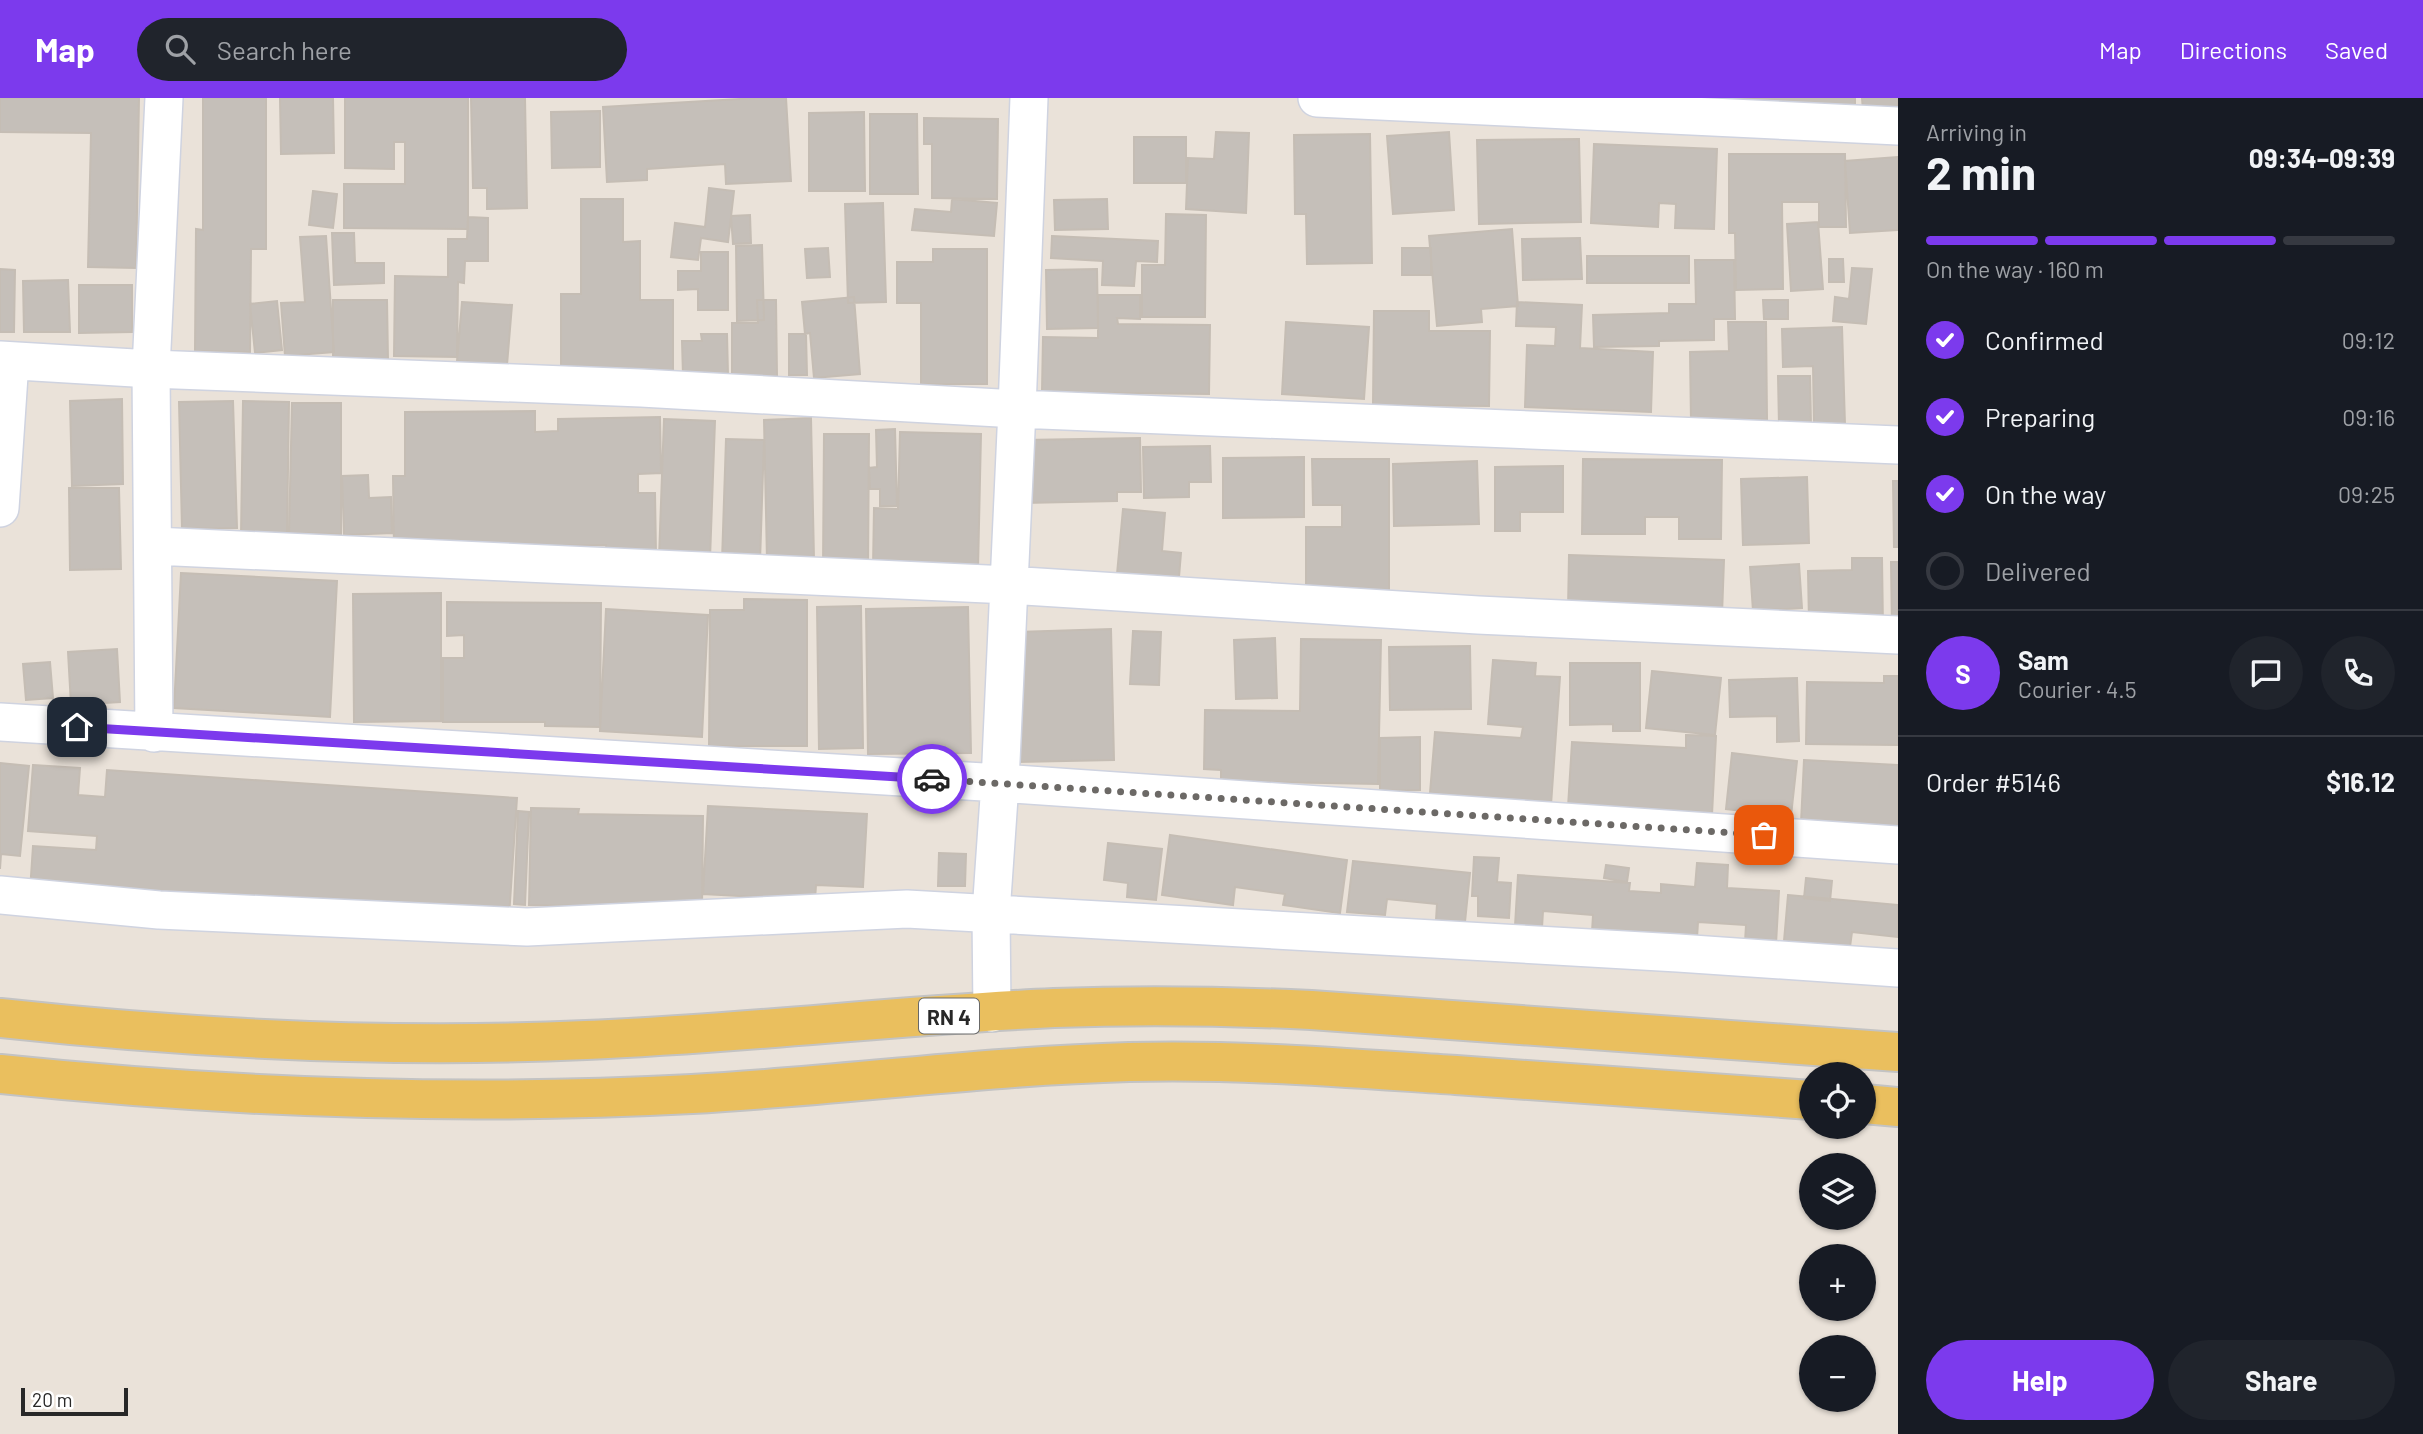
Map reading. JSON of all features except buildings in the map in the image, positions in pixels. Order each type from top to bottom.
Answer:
[{"type":"main road","name":"RN 4","points":[[0,1018],[201,1036],[328,1042],[456,1043],[583,1041],[992,1013],[1137,1006],[1224,1006],[1898,1052]]},
{"type":"main road","points":[[0,1073],[160,1089],[263,1095],[407,1100],[551,1100],[707,1093],[1046,1065],[1219,1062],[1305,1065],[1799,1099]]},
{"type":"main road","points":[[1876,1105],[1898,1107]]},
{"type":"street","points":[[154,733],[151,369],[164,98]]},
{"type":"street","points":[[992,1013],[991,913],[1000,783],[1017,409],[1028,98]]},
{"type":"street","points":[[1317,98],[1898,126]]},
{"type":"street","points":[[0,508],[5,360],[151,369],[627,388],[1017,409],[1898,445]]},
{"type":"street","points":[[154,546],[1009,585],[1478,615],[1898,635]]},
{"type":"street","points":[[0,722],[1000,783],[1898,845]]},
{"type":"street","points":[[0,895],[159,909],[527,927],[907,909],[1898,968]]},
{"type":"way so far","points":[[932,779],[1764,835]]},
{"type":"route","points":[[77,727],[932,779]]}]
